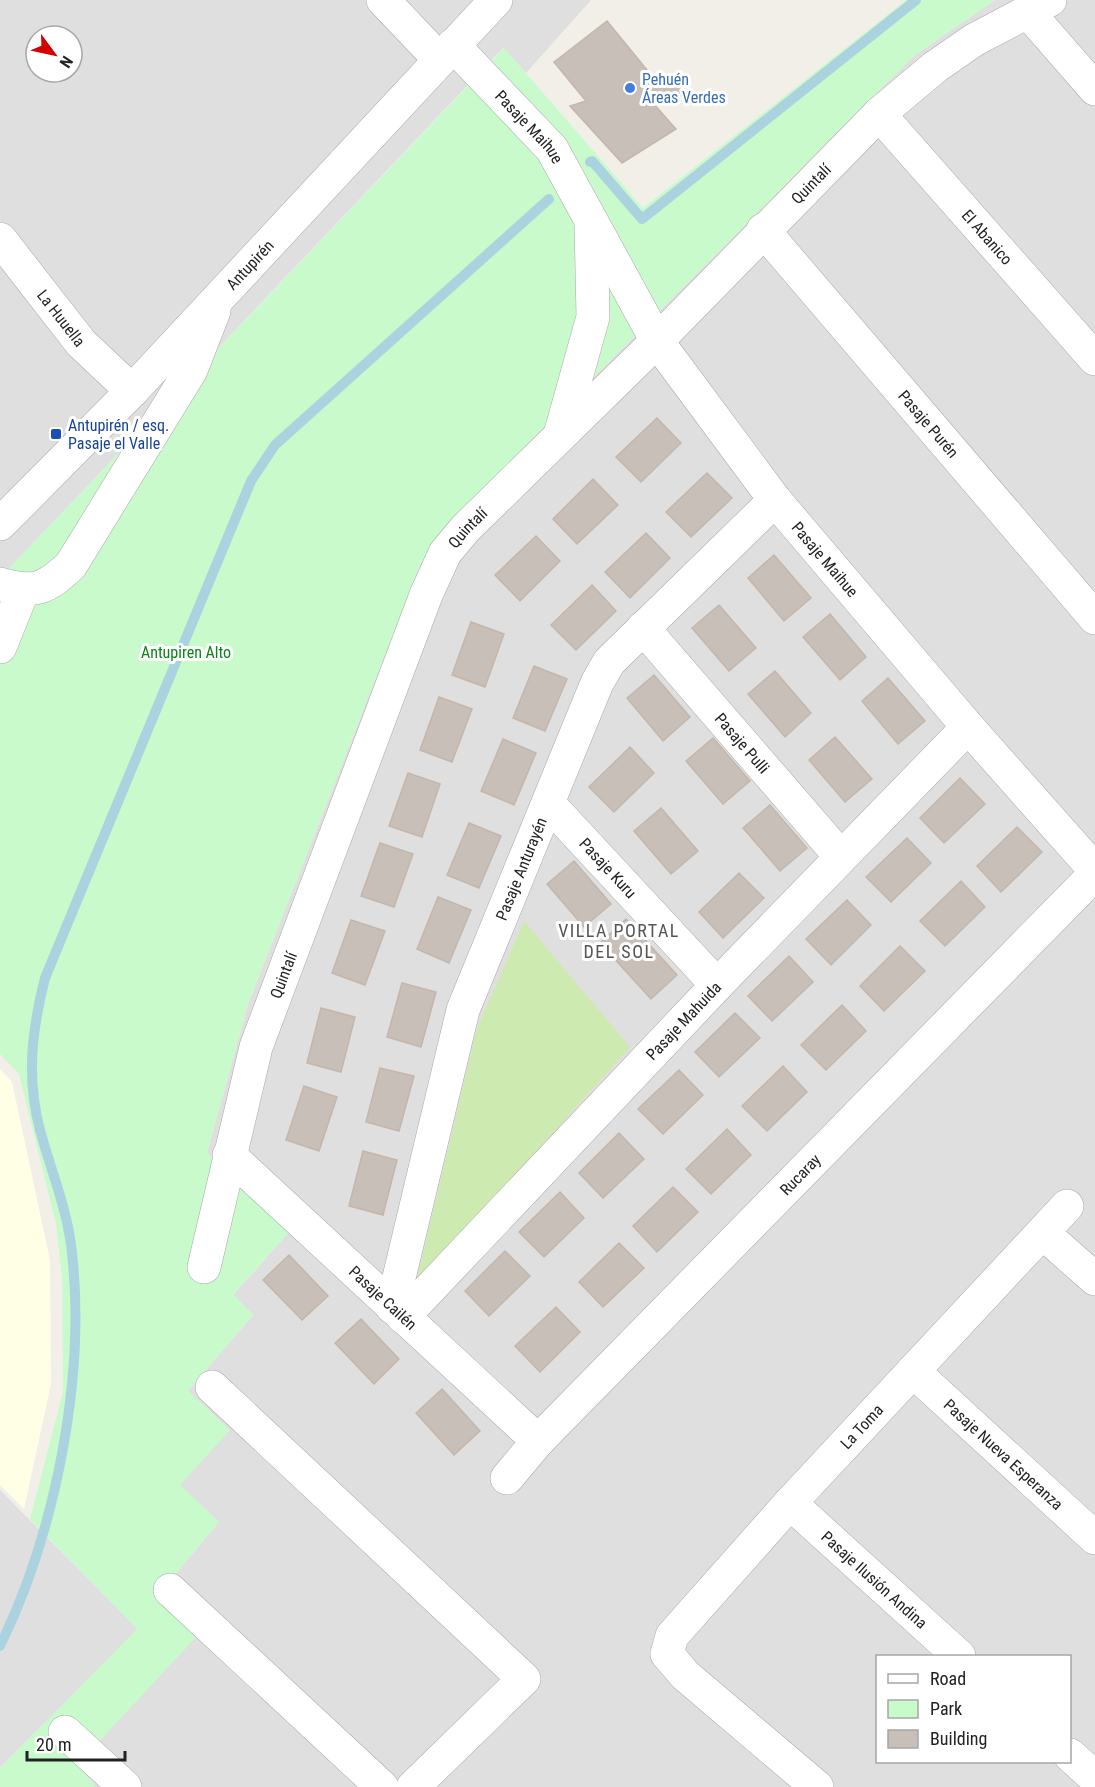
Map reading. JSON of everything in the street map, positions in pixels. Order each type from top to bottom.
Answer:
[{"type":"street","name":"Pasaje Maihue","points":[[383,0],[446,53],[552,149],[657,341],[775,500],[968,728],[1095,872]]},
{"type":"street","name":"Antupirén","points":[[0,524],[132,391],[496,0]]},
{"type":"street","points":[[1038,6],[1095,89]]},
{"type":"street","name":"Quintalí","points":[[204,1267],[228,1155],[255,1047],[426,595],[445,553],[465,529],[657,341],[763,230],[879,114],[934,67],[974,40],[1038,6]]},
{"type":"street","name":"El Abanico","points":[[879,114],[1095,359]]},
{"type":"street","name":"Pasaje Maihue","points":[[560,437],[592,317],[591,219]]},
{"type":"street","name":"Pasaje Purén","points":[[763,230],[1095,618]]},
{"type":"street","name":"La Huuella","points":[[0,239],[81,343],[132,391]]},
{"type":"street","points":[[0,647],[11,587],[51,585],[71,565],[192,370],[220,295]]},
{"type":"street","name":"Pasaje Anturayén","points":[[397,1312],[463,1010],[597,683],[609,662],[775,500]]},
{"type":"street","name":"Pasaje Pulli","points":[[643,628],[841,857]]},
{"type":"street","name":"Pasaje Mahuida","points":[[397,1312],[968,728]]},
{"type":"street","name":"Pasaje Kuru","points":[[549,804],[717,985]]},
{"type":"street","name":"Rucaray","points":[[507,1478],[538,1441],[1095,872]]},
{"type":"street","name":"Pasaje Cailén","points":[[228,1155],[538,1441]]},
{"type":"street","name":"La Toma","points":[[817,1787],[685,1675],[667,1654],[672,1636],[790,1503],[1067,1206]]},
{"type":"street","points":[[1043,1233],[1095,1279]]},
{"type":"street","name":"Pasaje Nueva Esperanza","points":[[913,1371],[1095,1538]]},
{"type":"street","points":[[212,1387],[524,1679],[413,1787]]},
{"type":"street","name":"Pasaje Ilusión Andina","points":[[790,1503],[958,1655]]},
{"type":"street","points":[[170,1590],[382,1787]]},
{"type":"street","points":[[65,1732],[125,1787]]},
{"type":"street","points":[[1071,1756],[1095,1778]]},
{"type":"shaded area","points":[[0,0],[591,0],[526,73],[503,48],[0,578]]},
{"type":"shaded area","points":[[995,0],[1095,0],[1095,1787],[93,1787],[95,1785],[76,1765],[198,1634],[157,1596],[219,1522],[180,1486],[188,1391],[253,1315],[233,1295],[289,1232],[207,1153],[248,1004],[420,565],[444,528],[915,55]]},
{"type":"shaded area","points":[[0,1069],[12,1082],[50,1260],[51,1384],[24,1509],[0,1485]]},
{"type":"shaded area","points":[[0,1490],[138,1629],[0,1768]]},
{"type":"green space","name":"Antupiren Alto","points":[[906,0],[995,0],[915,55],[870,99],[444,528],[420,565],[248,1004],[207,1153],[289,1232],[233,1294],[253,1315],[188,1391],[230,1430],[180,1485],[219,1522],[157,1596],[199,1634],[77,1765],[95,1785],[93,1787],[0,1787],[0,1768],[137,1629],[30,1519],[63,1392],[62,1277],[56,1224],[19,1074],[0,1054],[0,578],[504,48],[643,208]]},
{"type":"green space","points":[[524,921],[630,1047],[415,1287],[477,1028]]},
{"type":"building","name":"Pehuén Áreas Verdes","points":[[607,21],[656,81],[680,74],[687,94],[653,103],[676,129],[622,163],[570,106],[586,101],[554,62]]},
{"type":"building","points":[[657,418],[681,443],[641,482],[616,457]]},
{"type":"building","points":[[707,473],[732,498],[691,537],[666,512]]},
{"type":"building","points":[[593,479],[618,505],[577,544],[553,519]]},
{"type":"building","points":[[646,533],[670,558],[630,598],[605,572]]},
{"type":"building","points":[[536,536],[560,561],[520,601],[495,575]]},
{"type":"building","points":[[774,555],[811,598],[784,621],[748,578]]},
{"type":"building","points":[[592,585],[616,611],[576,650],[551,625]]},
{"type":"building","points":[[719,605],[756,648],[729,671],[692,628]]},
{"type":"building","points":[[830,614],[866,657],[840,680],[803,637]]},
{"type":"building","points":[[471,622],[504,634],[485,687],[452,675]]},
{"type":"building","points":[[534,666],[567,679],[545,731],[513,718]]},
{"type":"building","points":[[775,671],[811,713],[785,737],[748,694]]},
{"type":"building","points":[[654,675],[690,717],[663,741],[627,698]]},
{"type":"building","points":[[888,678],[925,721],[898,744],[862,701]]},
{"type":"building","points":[[439,697],[472,709],[452,762],[420,750]]},
{"type":"building","points":[[835,737],[872,779],[845,802],[809,760]]},
{"type":"building","points":[[713,738],[750,781],[723,804],[686,761]]},
{"type":"building","points":[[503,739],[536,753],[514,805],[481,791]]},
{"type":"building","points":[[630,747],[654,773],[614,812],[589,787]]},
{"type":"building","points":[[408,773],[440,784],[422,837],[389,826]]},
{"type":"building","points":[[960,778],[985,804],[944,843],[920,818]]},
{"type":"building","points":[[770,805],[807,848],[780,871],[743,828]]},
{"type":"building","points":[[661,808],[698,851],[671,874],[634,831]]},
{"type":"building","points":[[469,823],[501,836],[479,888],[447,875]]},
{"type":"building","points":[[1017,827],[1042,852],[1001,892],[977,866]]},
{"type":"building","points":[[907,838],[931,863],[891,902],[866,877]]},
{"type":"building","points":[[380,843],[413,854],[394,907],[361,896]]},
{"type":"building","points":[[574,861],[611,904],[584,927],[547,884]]},
{"type":"building","points":[[739,873],[764,898],[723,938],[699,912]]},
{"type":"building","points":[[961,881],[985,907],[945,946],[920,921]]},
{"type":"building","points":[[438,897],[471,910],[449,963],[417,949]]},
{"type":"building","points":[[847,900],[871,925],[831,965],[806,939]]},
{"type":"building","points":[[626,919],[677,975],[651,999],[600,943]]},
{"type":"building","points":[[351,920],[385,931],[365,985],[332,973]]},
{"type":"building","points":[[900,946],[925,971],[884,1011],[860,986]]},
{"type":"building","points":[[789,956],[813,982],[772,1021],[748,996]]},
{"type":"building","points":[[402,983],[436,992],[421,1047],[387,1037]]},
{"type":"building","points":[[842,1005],[866,1031],[826,1070],[801,1045]]},
{"type":"building","points":[[321,1008],[355,1017],[341,1072],[307,1063]]},
{"type":"building","points":[[735,1013],[760,1038],[719,1077],[695,1052]]},
{"type":"building","points":[[783,1066],[807,1092],[767,1131],[742,1106]]},
{"type":"building","points":[[380,1068],[414,1076],[399,1131],[366,1122]]},
{"type":"building","points":[[679,1070],[703,1095],[663,1134],[638,1109]]},
{"type":"building","points":[[304,1086],[337,1097],[319,1151],[286,1140]]},
{"type":"building","points":[[727,1129],[751,1155],[711,1194],[686,1169]]},
{"type":"building","points":[[619,1133],[644,1159],[603,1198],[579,1173]]},
{"type":"building","points":[[363,1151],[397,1160],[383,1215],[349,1206]]},
{"type":"building","points":[[673,1187],[698,1212],[657,1252],[633,1226]]},
{"type":"building","points":[[560,1192],[584,1218],[544,1257],[519,1232]]},
{"type":"building","points":[[619,1243],[644,1268],[603,1307],[579,1282]]},
{"type":"building","points":[[505,1251],[530,1276],[489,1316],[465,1291]]},
{"type":"building","points":[[289,1255],[328,1296],[302,1320],[263,1280]]},
{"type":"building","points":[[556,1307],[580,1332],[540,1372],[515,1346]]},
{"type":"building","points":[[361,1319],[399,1359],[374,1384],[335,1343]]},
{"type":"building","points":[[442,1389],[480,1431],[454,1455],[416,1413]]},
{"type":"waterway","points":[[590,162],[592,161],[642,219],[916,0]]},
{"type":"waterway","points":[[0,1646],[19,1602],[51,1505],[70,1403],[74,1351],[75,1301],[70,1237],[40,1130],[33,1091],[34,1035],[45,978],[251,481],[275,445],[549,199]]},
{"type":"place","name":"Pehuén Áreas Verdes","points":[[630,88]]},
{"type":"place","name":"Antupirén / esq. Pasaje el Valle","points":[[56,434]]},
{"type":"district","name":"VILLA PORTAL DEL SOL","points":[[619,940]]}]
